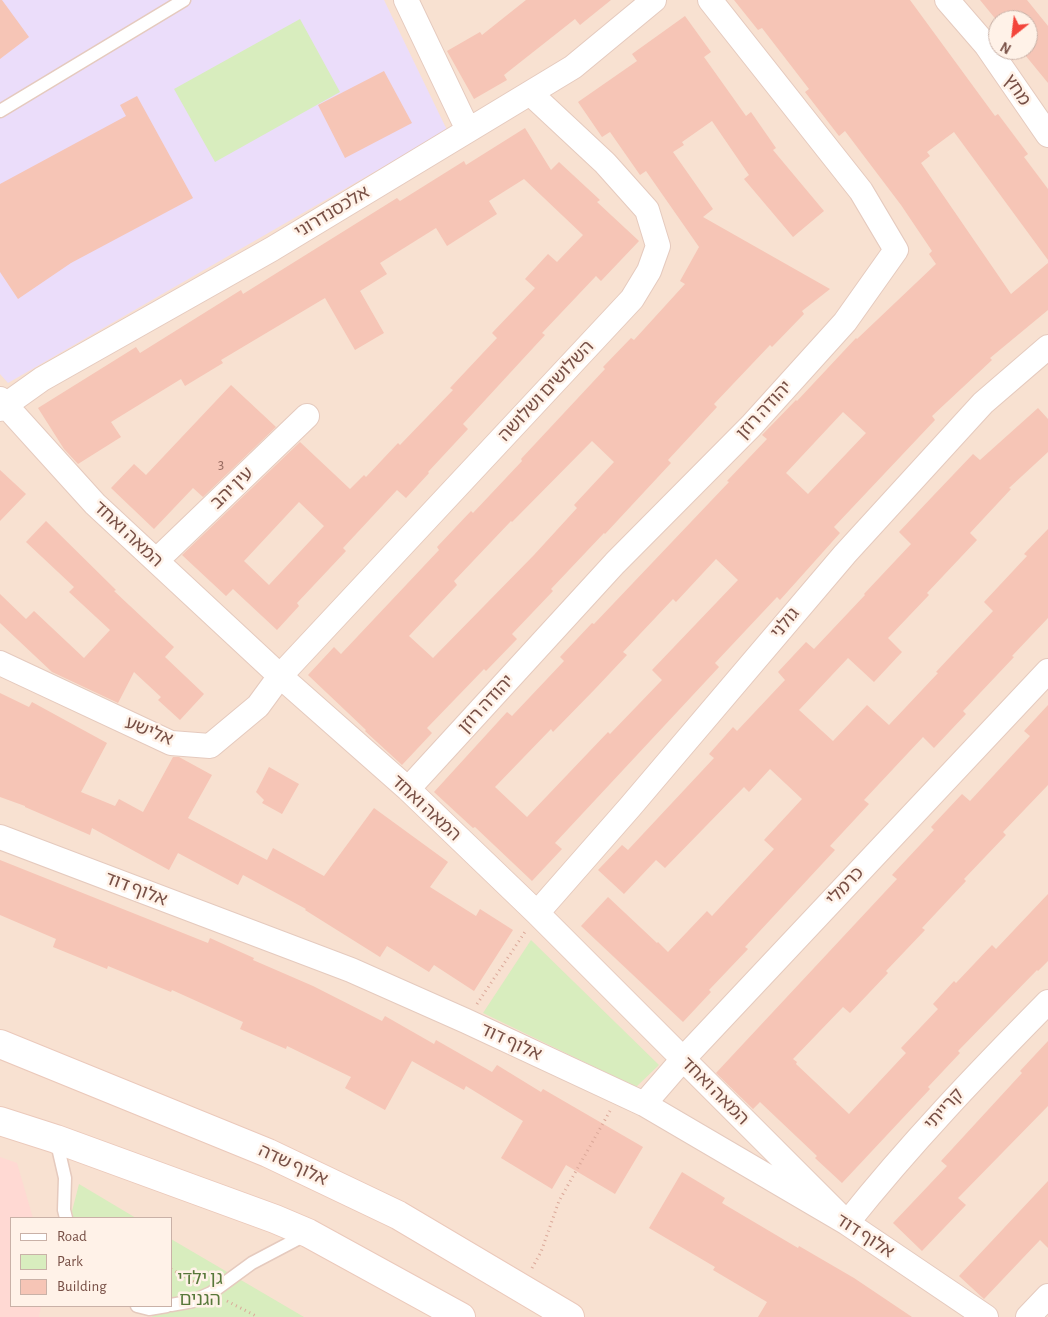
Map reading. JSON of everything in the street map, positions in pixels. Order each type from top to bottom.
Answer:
[{"type":"main road","name":"אלוף שדה","points":[[0,1044],[268,1153],[398,1215],[521,1286],[570,1317]]},
{"type":"main road","points":[[0,1122],[56,1139],[275,1219],[308,1233],[461,1317]]},
{"type":"street","points":[[406,0],[468,130]]},
{"type":"street","name":"אלכסנדרוני","points":[[2,404],[272,249],[573,68],[654,0]]},
{"type":"street","name":"יהודה רוזן","points":[[408,789],[615,563],[757,419],[845,322],[896,250],[861,191],[710,0]]},
{"type":"street","name":"מחץ","points":[[947,0],[986,45],[1048,135]]},
{"type":"street","name":"השלושים ושלושה","points":[[280,676],[632,299],[649,271],[658,246],[647,210],[605,163],[530,93]]},
{"type":"street","name":"גולני","points":[[537,913],[630,807],[844,554],[983,403],[1048,348]]},
{"type":"street","name":"המאה ואחד","points":[[2,404],[95,504],[280,676],[408,789],[537,913],[847,1223]]},
{"type":"street","name":"עין יהב","points":[[156,560],[307,416]]},
{"type":"street","name":"אלישע","points":[[0,663],[171,743],[210,746],[258,706],[280,676]]},
{"type":"street","name":"כרמלי","points":[[644,1104],[683,1059],[1048,671]]},
{"type":"street","name":"אלוף דוד","points":[[0,837],[352,970],[644,1104],[847,1223],[986,1317]]},
{"type":"street","name":"קרייתי","points":[[847,1223],[883,1177],[960,1091],[1048,1002]]},
{"type":"street","points":[[1028,1317],[1048,1296]]},
{"type":"lane","points":[[0,111],[184,0]]},
{"type":"lane","points":[[56,1139],[65,1178],[64,1210],[66,1217]]},
{"type":"lane","points":[[172,1305],[211,1293],[252,1262],[308,1233]]},
{"type":"lane","points":[[140,1307],[148,1310],[162,1307]]},
{"type":"path","points":[[466,1021],[537,913]]},
{"type":"path","points":[[521,1286],[541,1252],[559,1201],[621,1094]]},
{"type":"shaded area","points":[[0,0],[1048,0],[1048,1317],[0,1317]]},
{"type":"shaded area","points":[[0,0],[384,0],[447,130],[8,383],[0,374]]},
{"type":"shaded area","points":[[0,1157],[17,1163],[33,1217],[10,1217],[10,1307],[41,1307],[39,1317],[0,1317]]},
{"type":"green space","points":[[300,19],[340,92],[215,162],[174,89]]},
{"type":"green space","points":[[531,940],[659,1065],[636,1087],[483,1013]]},
{"type":"green space","points":[[79,1184],[134,1217],[73,1217],[72,1211]]},
{"type":"green space","name":"גן ילדי הגנים","points":[[172,1240],[304,1317],[153,1317],[137,1307],[172,1307]]},
{"type":"building","points":[[0,0],[2,0],[29,37],[0,59]]},
{"type":"building","points":[[526,0],[611,0],[580,25],[575,19],[504,75],[507,80],[474,99],[447,51],[480,32],[482,35]]},
{"type":"building","points":[[734,0],[910,0],[995,116],[998,114],[1028,154],[1024,157],[1048,189],[1048,260],[954,132],[927,152],[930,156],[921,163],[1011,294],[1048,263],[1048,310],[990,358],[992,360],[932,416],[935,420],[834,527],[840,533],[780,600],[777,597],[715,663],[719,667],[555,843],[562,849],[532,881],[475,827],[473,828],[434,792],[507,712],[512,716],[564,661],[560,657],[592,623],[594,624],[729,482],[727,481],[767,439],[762,435],[856,338],[936,264],[929,254],[932,251],[901,205],[845,131],[839,136],[805,92],[809,89],[762,28],[758,30]],"holes":[[[843,412],[866,433],[808,494],[786,473]],[[716,559],[738,580],[652,670],[662,680],[610,734],[608,732],[527,817],[495,787],[551,729],[553,732],[595,689],[627,655],[623,652],[673,599],[676,602]]]},
{"type":"building","points":[[980,0],[1027,0],[1035,10],[988,10]]},
{"type":"building","points":[[1038,14],[1048,26],[1048,83],[1029,60],[1038,60]]},
{"type":"building","points":[[685,16],[711,52],[704,57],[746,116],[751,112],[776,148],[773,150],[824,211],[793,237],[744,179],[749,175],[712,121],[682,142],[684,145],[673,152],[713,209],[703,217],[830,289],[802,311],[804,314],[772,347],[770,345],[714,404],[717,407],[668,460],[671,463],[551,589],[553,591],[512,634],[517,639],[486,671],[484,669],[427,728],[432,733],[402,765],[308,675],[334,647],[341,654],[439,550],[437,547],[471,511],[473,513],[522,461],[521,459],[605,369],[603,367],[631,338],[634,340],[685,284],[680,281],[699,247],[646,171],[640,175],[610,132],[602,137],[578,102],[637,61],[632,54]],"holes":[[[592,441],[614,462],[574,505],[577,508],[534,555],[433,658],[409,636],[457,585],[454,581],[511,521]]]},
{"type":"building","points":[[384,71],[412,123],[345,158],[318,105]]},
{"type":"building","points":[[137,96],[193,198],[71,263],[18,299],[0,272],[0,184],[126,116],[120,105]]},
{"type":"building","points":[[525,128],[551,170],[559,162],[600,200],[597,202],[639,241],[601,281],[596,276],[542,333],[545,335],[463,424],[468,429],[429,473],[406,498],[397,490],[343,548],[346,551],[297,603],[299,606],[277,630],[233,589],[226,596],[182,555],[300,442],[350,489],[364,475],[366,477],[398,443],[400,445],[453,390],[450,388],[497,338],[492,333],[535,288],[525,279],[548,254],[557,262],[583,235],[524,179],[489,201],[497,214],[447,246],[436,228],[380,263],[387,274],[360,291],[384,333],[355,350],[325,298],[221,360],[223,363],[185,386],[181,379],[111,422],[121,437],[78,464],[64,449],[38,408],[136,347],[140,353],[241,290],[243,294],[397,198],[400,201],[464,161],[466,165]],"holes":[[[299,502],[324,526],[269,585],[244,561]]]},
{"type":"building","points":[[231,385],[276,427],[203,497],[193,488],[154,529],[111,488],[134,464],[146,475]]},
{"type":"building","points":[[1038,408],[1048,419],[1048,452],[1009,488],[1011,489],[970,533],[977,540],[888,638],[902,652],[874,682],[848,658],[799,710],[833,741],[867,705],[889,725],[993,611],[984,602],[1027,556],[1024,554],[1048,529],[1048,618],[963,711],[966,714],[934,748],[923,737],[864,800],[869,804],[830,846],[835,850],[745,947],[748,949],[709,990],[711,992],[683,1022],[581,926],[608,897],[668,952],[707,911],[712,916],[774,849],[764,840],[802,799],[770,769],[749,792],[744,787],[665,868],[656,860],[624,894],[598,870],[622,845],[628,850],[714,758],[709,754],[733,727],[737,731],[785,680],[778,672],[806,642],[814,649],[911,544],[899,532],[932,497],[973,454],[980,460]]},
{"type":"building","points":[[0,470],[26,494],[0,521]]},
{"type":"building","points":[[46,521],[116,590],[114,591],[174,647],[165,657],[204,694],[180,720],[158,700],[161,697],[134,672],[118,703],[52,672],[0,623],[0,594],[26,619],[34,611],[84,658],[110,630],[69,592],[74,587],[26,542]]},
{"type":"building","points":[[0,693],[29,707],[32,702],[107,743],[81,792],[115,806],[119,799],[143,812],[173,757],[179,757],[212,775],[188,818],[267,860],[273,848],[324,876],[374,808],[448,862],[430,887],[476,916],[480,909],[513,930],[474,991],[434,965],[429,972],[387,946],[380,957],[306,909],[243,875],[238,885],[178,853],[169,870],[92,828],[90,835],[0,797]]},
{"type":"building","points":[[1048,705],[1048,785],[1003,832],[1006,835],[964,879],[966,881],[922,928],[925,930],[886,971],[888,973],[850,1013],[843,1007],[793,1059],[849,1114],[906,1053],[901,1048],[938,1009],[933,1004],[992,945],[996,949],[1048,894],[1048,961],[958,1051],[960,1053],[928,1087],[930,1089],[842,1183],[815,1158],[817,1156],[760,1102],[753,1109],[716,1073],[897,879],[892,875],[934,830],[931,827],[962,794],[970,801],[1030,736],[1024,731]]},
{"type":"building","points":[[269,767],[299,784],[282,814],[262,803],[264,800],[256,792]]},
{"type":"building","points":[[0,860],[208,943],[210,938],[254,958],[253,960],[313,986],[382,1021],[385,1016],[434,1044],[436,1040],[492,1072],[497,1065],[541,1092],[543,1089],[643,1147],[615,1194],[566,1165],[552,1189],[501,1158],[523,1121],[466,1086],[464,1090],[412,1061],[385,1110],[345,1088],[351,1077],[287,1046],[286,1049],[240,1029],[243,1022],[172,990],[171,992],[108,966],[107,969],[53,947],[56,939],[0,915]]},
{"type":"building","points":[[1048,1041],[1048,1106],[958,1198],[966,1205],[922,1251],[893,1223],[947,1166],[941,1161],[1022,1073],[1020,1071]]},
{"type":"building","points":[[682,1172],[725,1198],[722,1203],[798,1248],[799,1246],[854,1278],[912,1317],[758,1317],[767,1302],[713,1270],[715,1267],[649,1228]]},
{"type":"building","points":[[1048,1181],[1048,1248],[1040,1240],[984,1299],[959,1276]]}]
